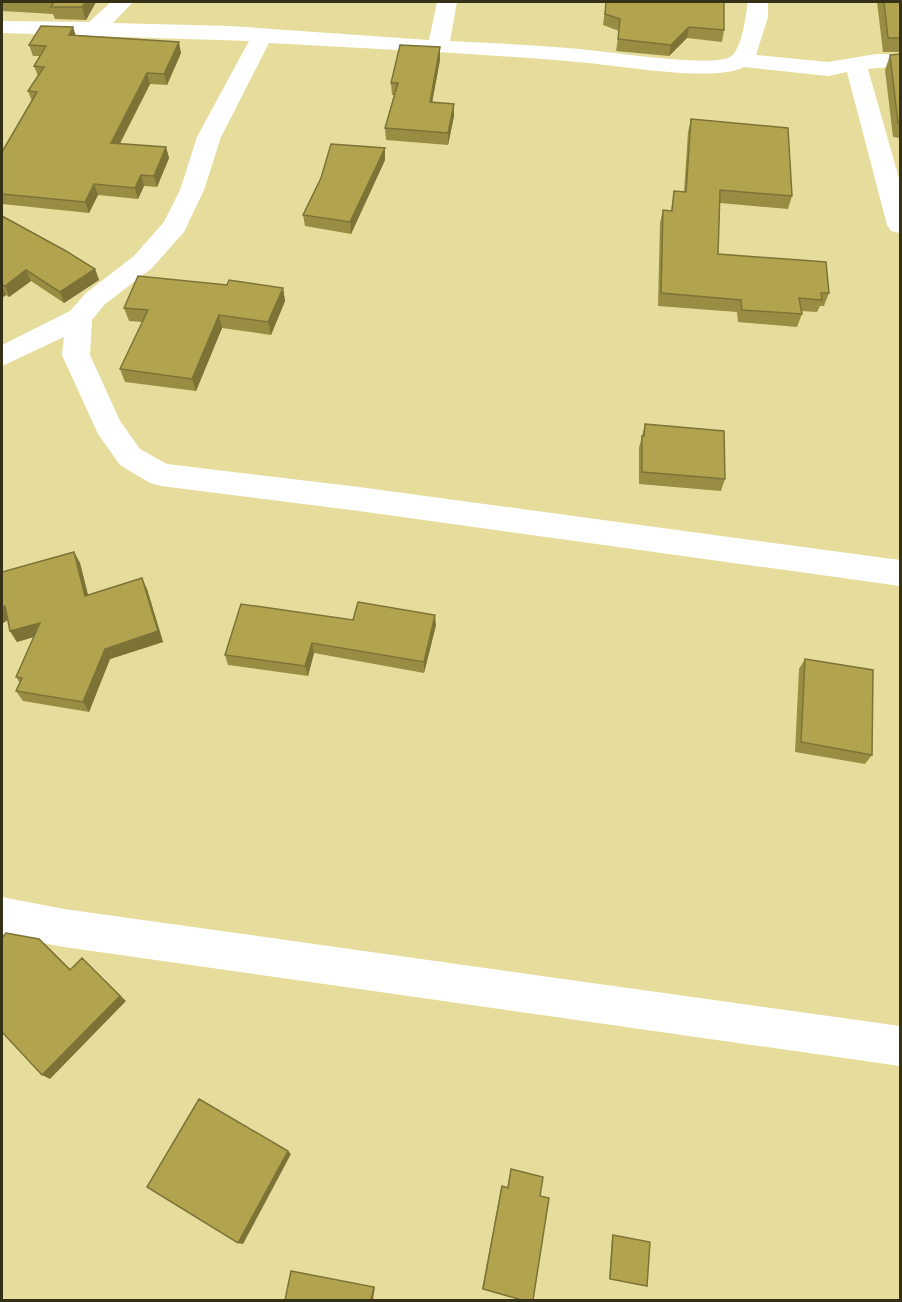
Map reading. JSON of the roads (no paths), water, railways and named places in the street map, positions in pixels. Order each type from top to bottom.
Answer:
[{"type":"street","points":[[93,30],[123,2]]},
{"type":"street","points":[[438,46],[447,2]]},
{"type":"street","points":[[2,27],[171,30],[577,55],[689,67],[735,64],[746,54],[757,18],[758,2]]},
{"type":"street","points":[[2,356],[79,318],[95,299],[143,261],[175,226],[192,190],[209,137],[262,36]]},
{"type":"street","points":[[739,60],[828,69],[900,60]]},
{"type":"street","points":[[856,64],[900,225]]},
{"type":"street","points":[[79,318],[76,355],[108,426],[130,457],[161,476],[371,501],[900,573]]},
{"type":"street","points":[[2,916],[64,928],[900,1046]]}]
